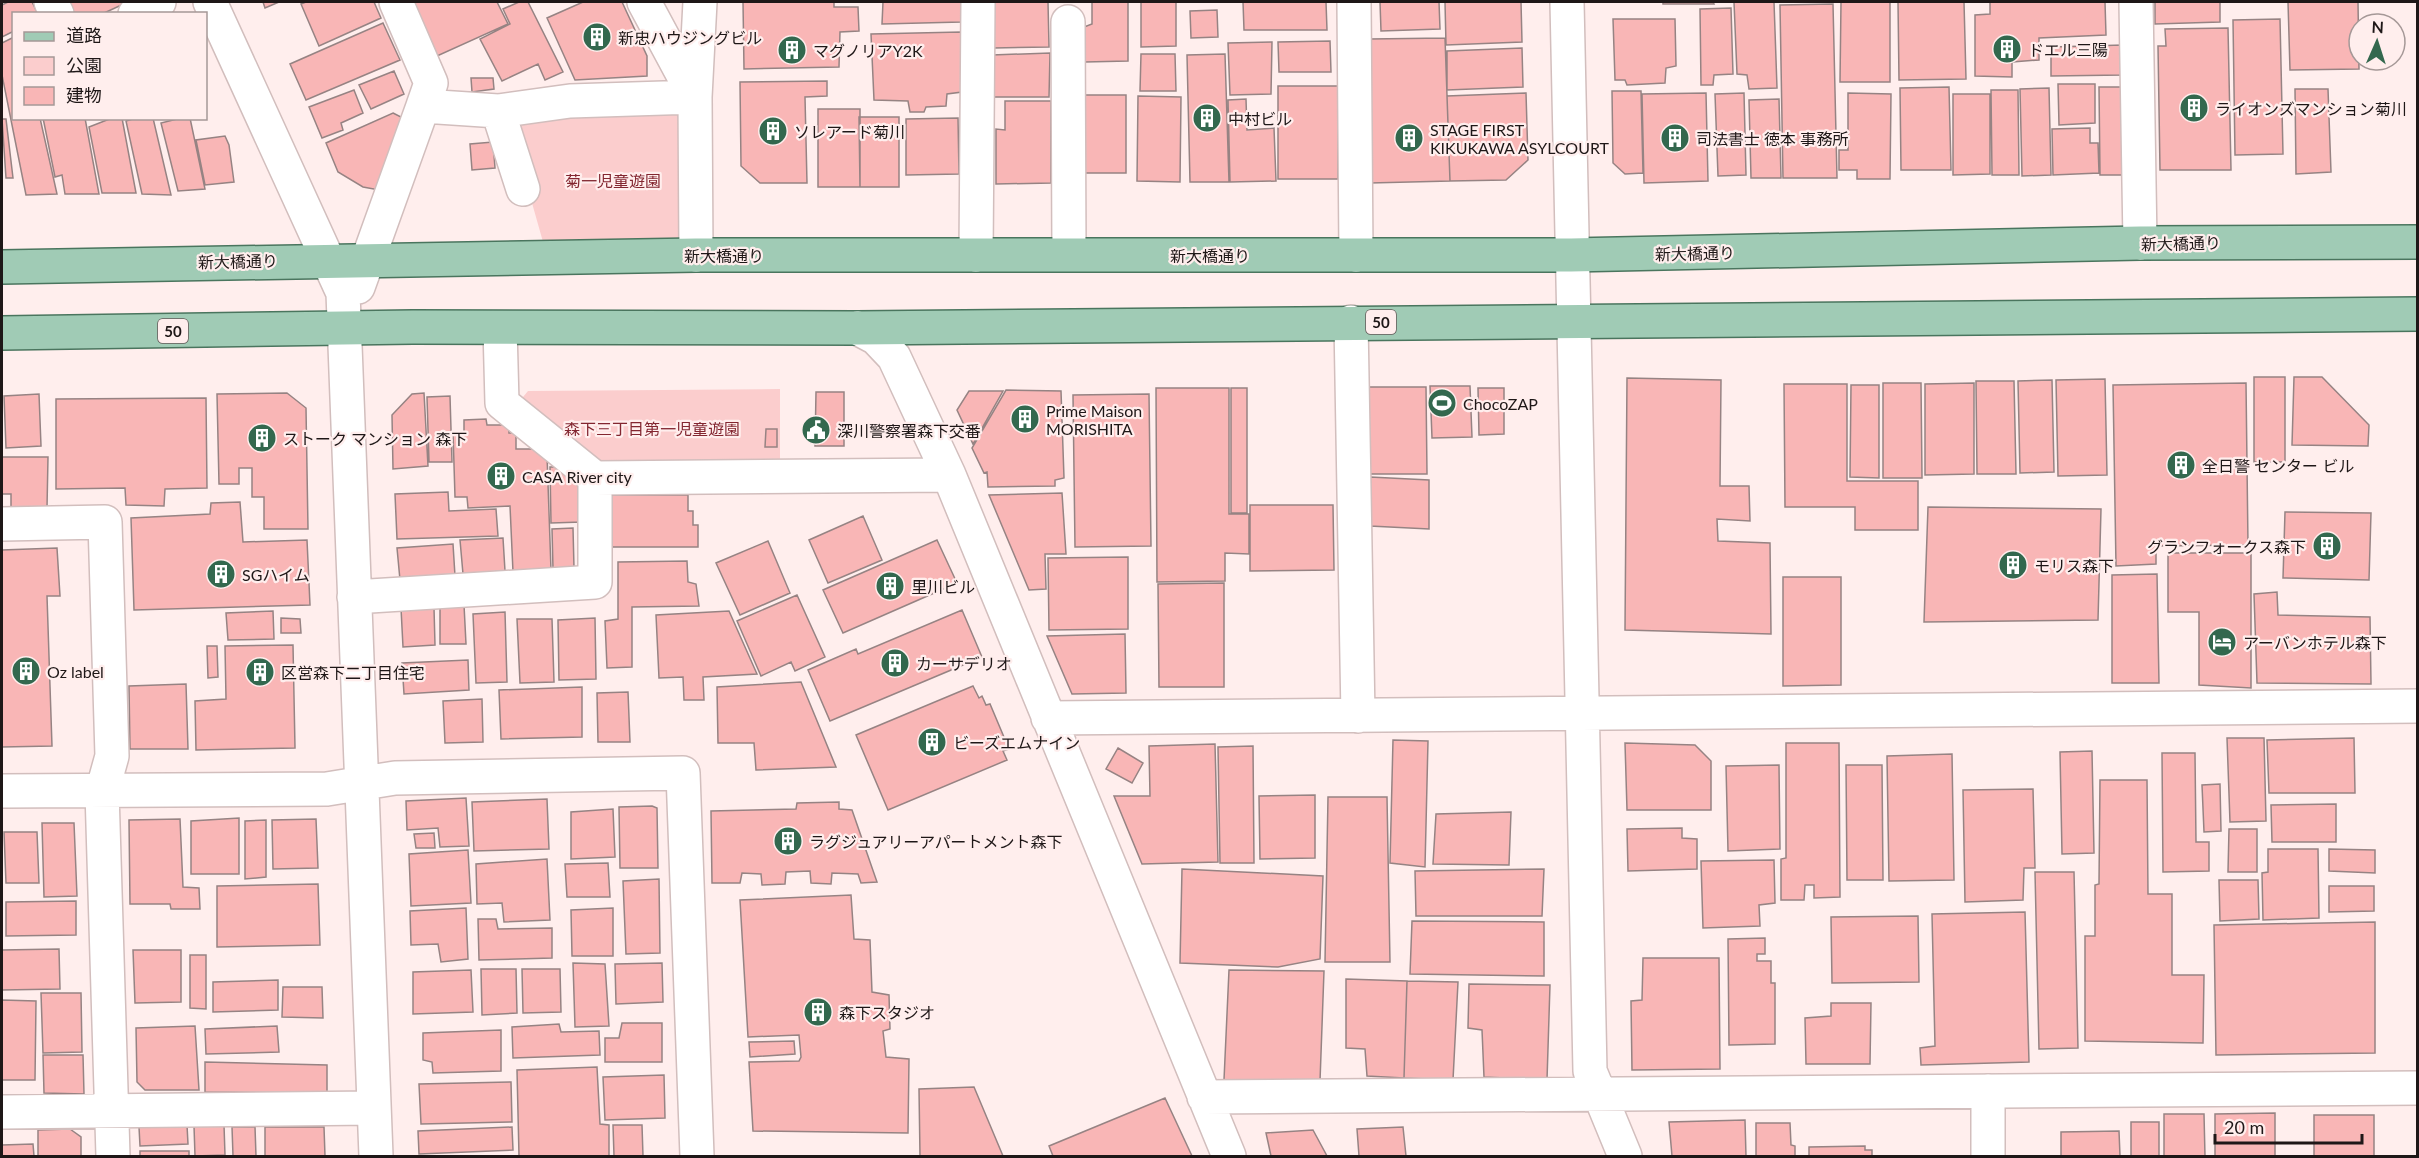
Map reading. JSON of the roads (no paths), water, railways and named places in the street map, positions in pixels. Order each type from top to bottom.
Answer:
[{"type":"main road","name":"新大橋通り","points":[[2,267],[696,255],[1571,255],[2140,243],[2418,242]]},
{"type":"main road","name":"50","points":[[2,333],[2418,314]]},
{"type":"street","points":[[139,12],[159,2]]},
{"type":"street","points":[[210,2],[327,260],[330,295],[345,329]]},
{"type":"street","points":[[376,1156],[345,329],[366,259],[431,83],[396,2]]},
{"type":"street","points":[[644,2],[695,97]]},
{"type":"street","points":[[696,255],[695,97],[700,2]]},
{"type":"street","points":[[976,255],[978,2]]},
{"type":"street","points":[[1354,2],[1356,255]]},
{"type":"street","points":[[1567,2],[1580,714],[1590,1071],[1625,1156]]},
{"type":"street","points":[[2136,2],[2140,243]]},
{"type":"street","points":[[1068,22],[1069,254]]},
{"type":"street","points":[[423,106],[498,111],[570,101],[695,97]]},
{"type":"street","points":[[498,111],[523,189]]},
{"type":"street","points":[[1351,322],[1358,716]]},
{"type":"street","points":[[500,328],[502,403],[595,478],[949,475]]},
{"type":"street","points":[[857,328],[876,339],[894,357],[949,475],[1229,1156]]},
{"type":"street","points":[[354,597],[595,582],[595,478]]},
{"type":"street","points":[[2,524],[105,522],[112,756],[102,792],[113,1156]]},
{"type":"street","points":[[1048,718],[2418,706]]},
{"type":"street","points":[[2,791],[327,789],[395,778],[683,773],[697,1156]]},
{"type":"street","points":[[1204,1097],[2418,1088]]},
{"type":"street","points":[[1988,1091],[1988,1156]]},
{"type":"street","points":[[2,1112],[374,1108]]},
{"type":"place","name":"新忠ハウジングビル","points":[[597,37]]},
{"type":"place","name":"ドエル三陽","points":[[2007,49]]},
{"type":"place","name":"マグノリアY2K","points":[[792,50]]},
{"type":"place","name":"ライオンズマンション菊川","points":[[2194,108]]},
{"type":"place","name":"中村ビル","points":[[1207,118]]},
{"type":"place","name":"ソレアード菊川","points":[[773,131]]},
{"type":"place","name":"STAGE FIRST KIKUKAWA ASYLCOURT","points":[[1409,138]]},
{"type":"place","name":"司法書士 徳本 事務所","points":[[1675,138]]},
{"type":"place","name":"ChocoZAP","points":[[1442,403]]},
{"type":"place","name":"Prime Maison MORISHITA","points":[[1025,419]]},
{"type":"place","name":"深川警察署森下交番","points":[[816,430]]},
{"type":"place","name":"ストーク マンション 森下","points":[[262,438]]},
{"type":"place","name":"全日警 センター ビル","points":[[2181,465]]},
{"type":"place","name":"CASA River city","points":[[501,476]]},
{"type":"place","name":"グランフォークス森下","points":[[2327,546]]},
{"type":"place","name":"モリス森下","points":[[2013,565]]},
{"type":"place","name":"SGハイム","points":[[221,574]]},
{"type":"place","name":"里川ビル","points":[[890,586]]},
{"type":"place","name":"アーバンホテル森下","points":[[2222,642]]},
{"type":"place","name":"カーサデリオ","points":[[895,663]]},
{"type":"place","name":"Oz label","points":[[26,671]]},
{"type":"place","name":"区営森下二丁目住宅","points":[[260,672]]},
{"type":"place","name":"ビーズエムナイン","points":[[932,742]]},
{"type":"place","name":"ラグジュアリーアパートメント森下","points":[[788,841]]},
{"type":"place","name":"森下スタジオ","points":[[818,1012]]},
{"type":"park label","name":"菊一児童遊園","points":[[613,180]]},
{"type":"park label","name":"森下三丁目第一児童遊園","points":[[652,428]]}]
